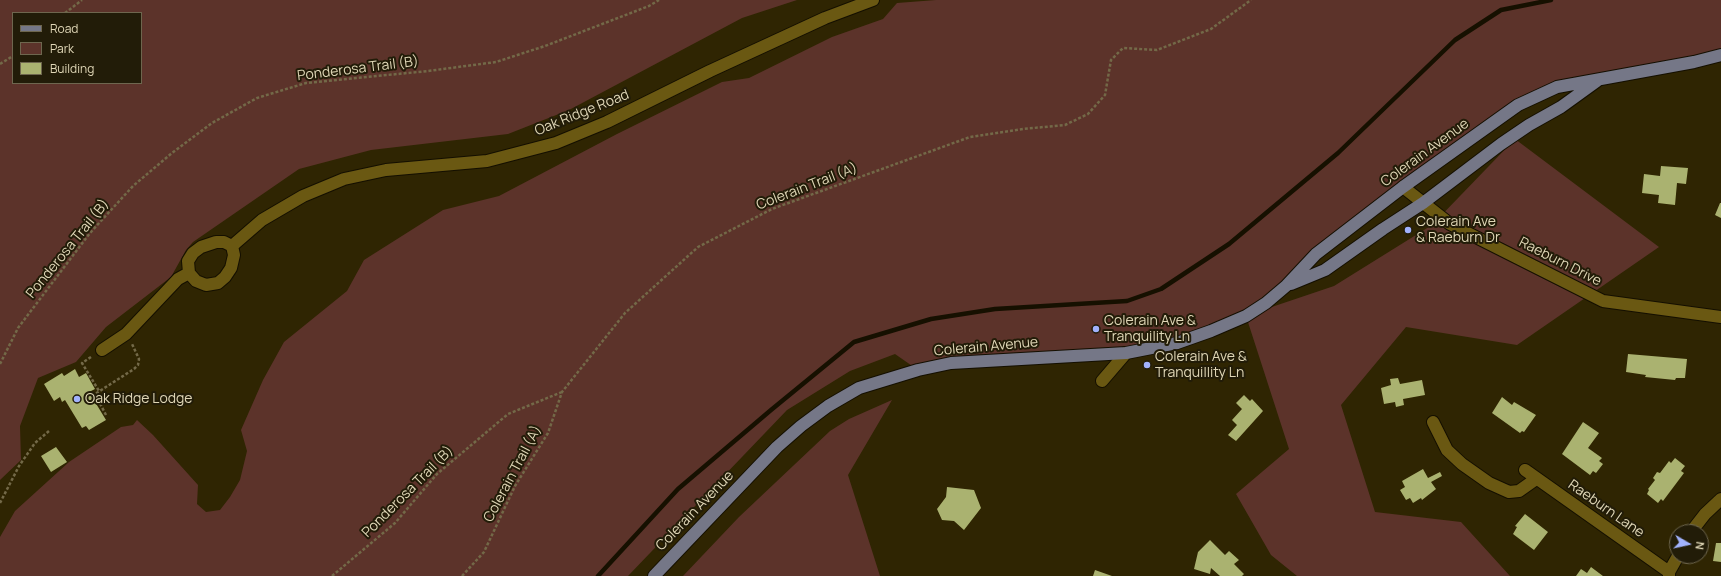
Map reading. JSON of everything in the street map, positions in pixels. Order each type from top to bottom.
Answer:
[{"type":"main road","name":"Colerain Avenue","points":[[654,576],[777,447],[801,426],[828,406],[859,388],[918,370],[951,363],[1126,353],[1177,343],[1211,331],[1246,316],[1266,303],[1286,286],[1316,254],[1403,187],[1518,105],[1557,87],[1694,62],[1721,55]]},
{"type":"main road","name":"Colerain Avenue","points":[[1286,286],[1325,270],[1423,203],[1501,144],[1529,125],[1561,107],[1601,78]]},
{"type":"street","name":"Oak Ridge Road","points":[[232,246],[262,220],[303,196],[344,179],[386,170],[487,161],[556,143],[607,122],[710,71],[824,18],[873,0]]},
{"type":"street","name":"Raeburn Drive","points":[[1403,187],[1450,224],[1603,301],[1721,317]]},
{"type":"street","points":[[216,242],[224,242],[232,246],[234,255],[231,268],[226,277],[218,283],[206,285],[196,281],[188,273],[188,261],[193,253],[201,247],[216,242]]},
{"type":"street","points":[[102,350],[126,334],[178,279],[188,273]]},
{"type":"street","points":[[1102,381],[1126,353]]},
{"type":"street","points":[[1433,422],[1447,450],[1462,464],[1489,483],[1509,492],[1519,491],[1536,478]]},
{"type":"street","name":"Raeburn Lane","points":[[1525,470],[1669,574]]},
{"type":"street","points":[[1697,524],[1721,498]]},
{"type":"street","points":[[1669,574],[1674,564]]},
{"type":"path","points":[[66,12],[82,0]]},
{"type":"path","name":"Ponderosa Trail (B)","points":[[0,364],[23,322],[90,233],[133,186],[172,153],[212,123],[257,98],[306,83],[496,62],[545,46],[649,6],[659,0]]},
{"type":"path","name":"Colerain Trail (A)","points":[[462,576],[484,552],[515,486],[548,433],[562,392],[625,313],[698,247],[772,209],[970,137],[1023,129],[1065,126],[1088,114],[1105,95],[1111,60],[1123,48],[1157,50],[1210,29],[1251,0]]},
{"type":"path","points":[[0,64],[12,57]]},
{"type":"path","points":[[106,415],[95,394],[138,365],[138,355],[126,334]]},
{"type":"path","points":[[99,391],[82,363],[102,350]]},
{"type":"path","name":"Ponderosa Trail (B)","points":[[332,576],[395,523],[437,474],[508,414],[562,392]]},
{"type":"path","points":[[0,503],[19,466],[35,443],[49,430]]},
{"type":"green space","points":[[0,0],[797,0],[742,18],[569,110],[508,134],[371,150],[299,169],[193,242],[186,250],[171,277],[106,327],[76,362],[38,378],[20,426],[21,460],[0,480]]},
{"type":"green space","points":[[936,0],[1721,0],[1721,55],[1601,78],[1518,105],[1403,187],[1248,315],[1334,286],[1432,225],[1515,139],[1659,247],[1517,345],[1406,327],[1341,405],[1375,512],[1461,522],[1510,576],[1297,576],[1271,555],[1236,494],[1289,449],[1246,316],[1177,343],[918,370],[895,354],[850,371],[787,410],[628,576],[0,576],[0,537],[15,511],[69,462],[121,427],[133,425],[137,420],[153,435],[198,485],[197,504],[206,512],[220,510],[240,480],[247,451],[241,430],[263,380],[284,342],[347,291],[364,260],[443,210],[499,196],[617,134],[722,82],[749,78],[832,37],[883,19],[897,3]]},
{"type":"green space","points":[[892,400],[848,475],[880,576],[683,576],[739,517],[830,431],[849,419]]},
{"type":"building","points":[[1661,166],[1688,168],[1686,184],[1677,183],[1675,205],[1658,203],[1659,195],[1642,193],[1644,174],[1660,176]]},
{"type":"building","points":[[1721,203],[1721,218],[1715,215]]},
{"type":"building","points":[[1628,354],[1687,359],[1685,378],[1676,378],[1675,380],[1645,377],[1646,375],[1626,372]]},
{"type":"building","name":"Oak Ridge Lodge","points":[[75,369],[79,377],[86,373],[95,389],[89,392],[106,420],[89,430],[86,426],[82,428],[65,400],[62,402],[60,397],[54,401],[44,384],[62,373],[64,376]]},
{"type":"building","points":[[1398,378],[1400,384],[1422,380],[1425,395],[1403,399],[1404,405],[1396,407],[1395,402],[1384,404],[1381,388],[1391,385],[1390,379]]},
{"type":"building","points":[[1244,395],[1250,401],[1252,399],[1263,411],[1236,441],[1228,435],[1237,425],[1232,420],[1242,409],[1236,403]]},
{"type":"building","points":[[1502,397],[1512,405],[1514,402],[1536,415],[1524,432],[1522,431],[1520,433],[1492,413]]},
{"type":"building","points":[[1583,422],[1599,433],[1588,448],[1602,458],[1599,461],[1603,464],[1596,473],[1593,471],[1590,475],[1562,454]]},
{"type":"building","points":[[56,447],[67,462],[51,472],[41,456]]},
{"type":"building","points":[[1675,458],[1685,466],[1681,471],[1684,473],[1663,501],[1661,499],[1658,503],[1647,494],[1648,489],[1655,480],[1653,478],[1657,472],[1660,473],[1669,461],[1671,463]]},
{"type":"building","points":[[1423,469],[1428,478],[1440,472],[1442,476],[1431,482],[1436,489],[1422,500],[1421,498],[1413,503],[1410,498],[1406,500],[1400,490],[1405,487],[1402,481]]},
{"type":"building","points":[[947,487],[974,490],[981,508],[964,530],[954,521],[942,520],[937,509],[946,497]]},
{"type":"building","points":[[1525,514],[1548,532],[1534,550],[1513,534],[1517,527],[1515,526]]},
{"type":"building","points":[[1210,540],[1225,555],[1229,551],[1239,560],[1234,564],[1244,574],[1242,576],[1220,576],[1211,568],[1210,574],[1194,569],[1198,552]]},
{"type":"building","points":[[1716,543],[1721,543],[1721,562],[1713,561]]},
{"type":"building","points":[[1591,567],[1603,576],[1576,576],[1581,569],[1587,573]]},
{"type":"building","points":[[1095,570],[1112,576],[1093,576]]},
{"type":"waterway","points":[[598,576],[678,489],[854,342],[931,319],[995,309],[1127,301],[1161,289],[1229,244],[1338,153],[1455,40],[1501,10],[1551,0]]},
{"type":"place","name":"Colerain Ave & Raeburn Dr","points":[[1408,230]]},
{"type":"place","name":"Colerain Ave & Tranquility Ln","points":[[1096,329]]},
{"type":"place","name":"Colerain Ave & Tranquillity Ln","points":[[1147,365]]},
{"type":"place","name":"Oak Ridge Lodge","points":[[77,399]]}]
